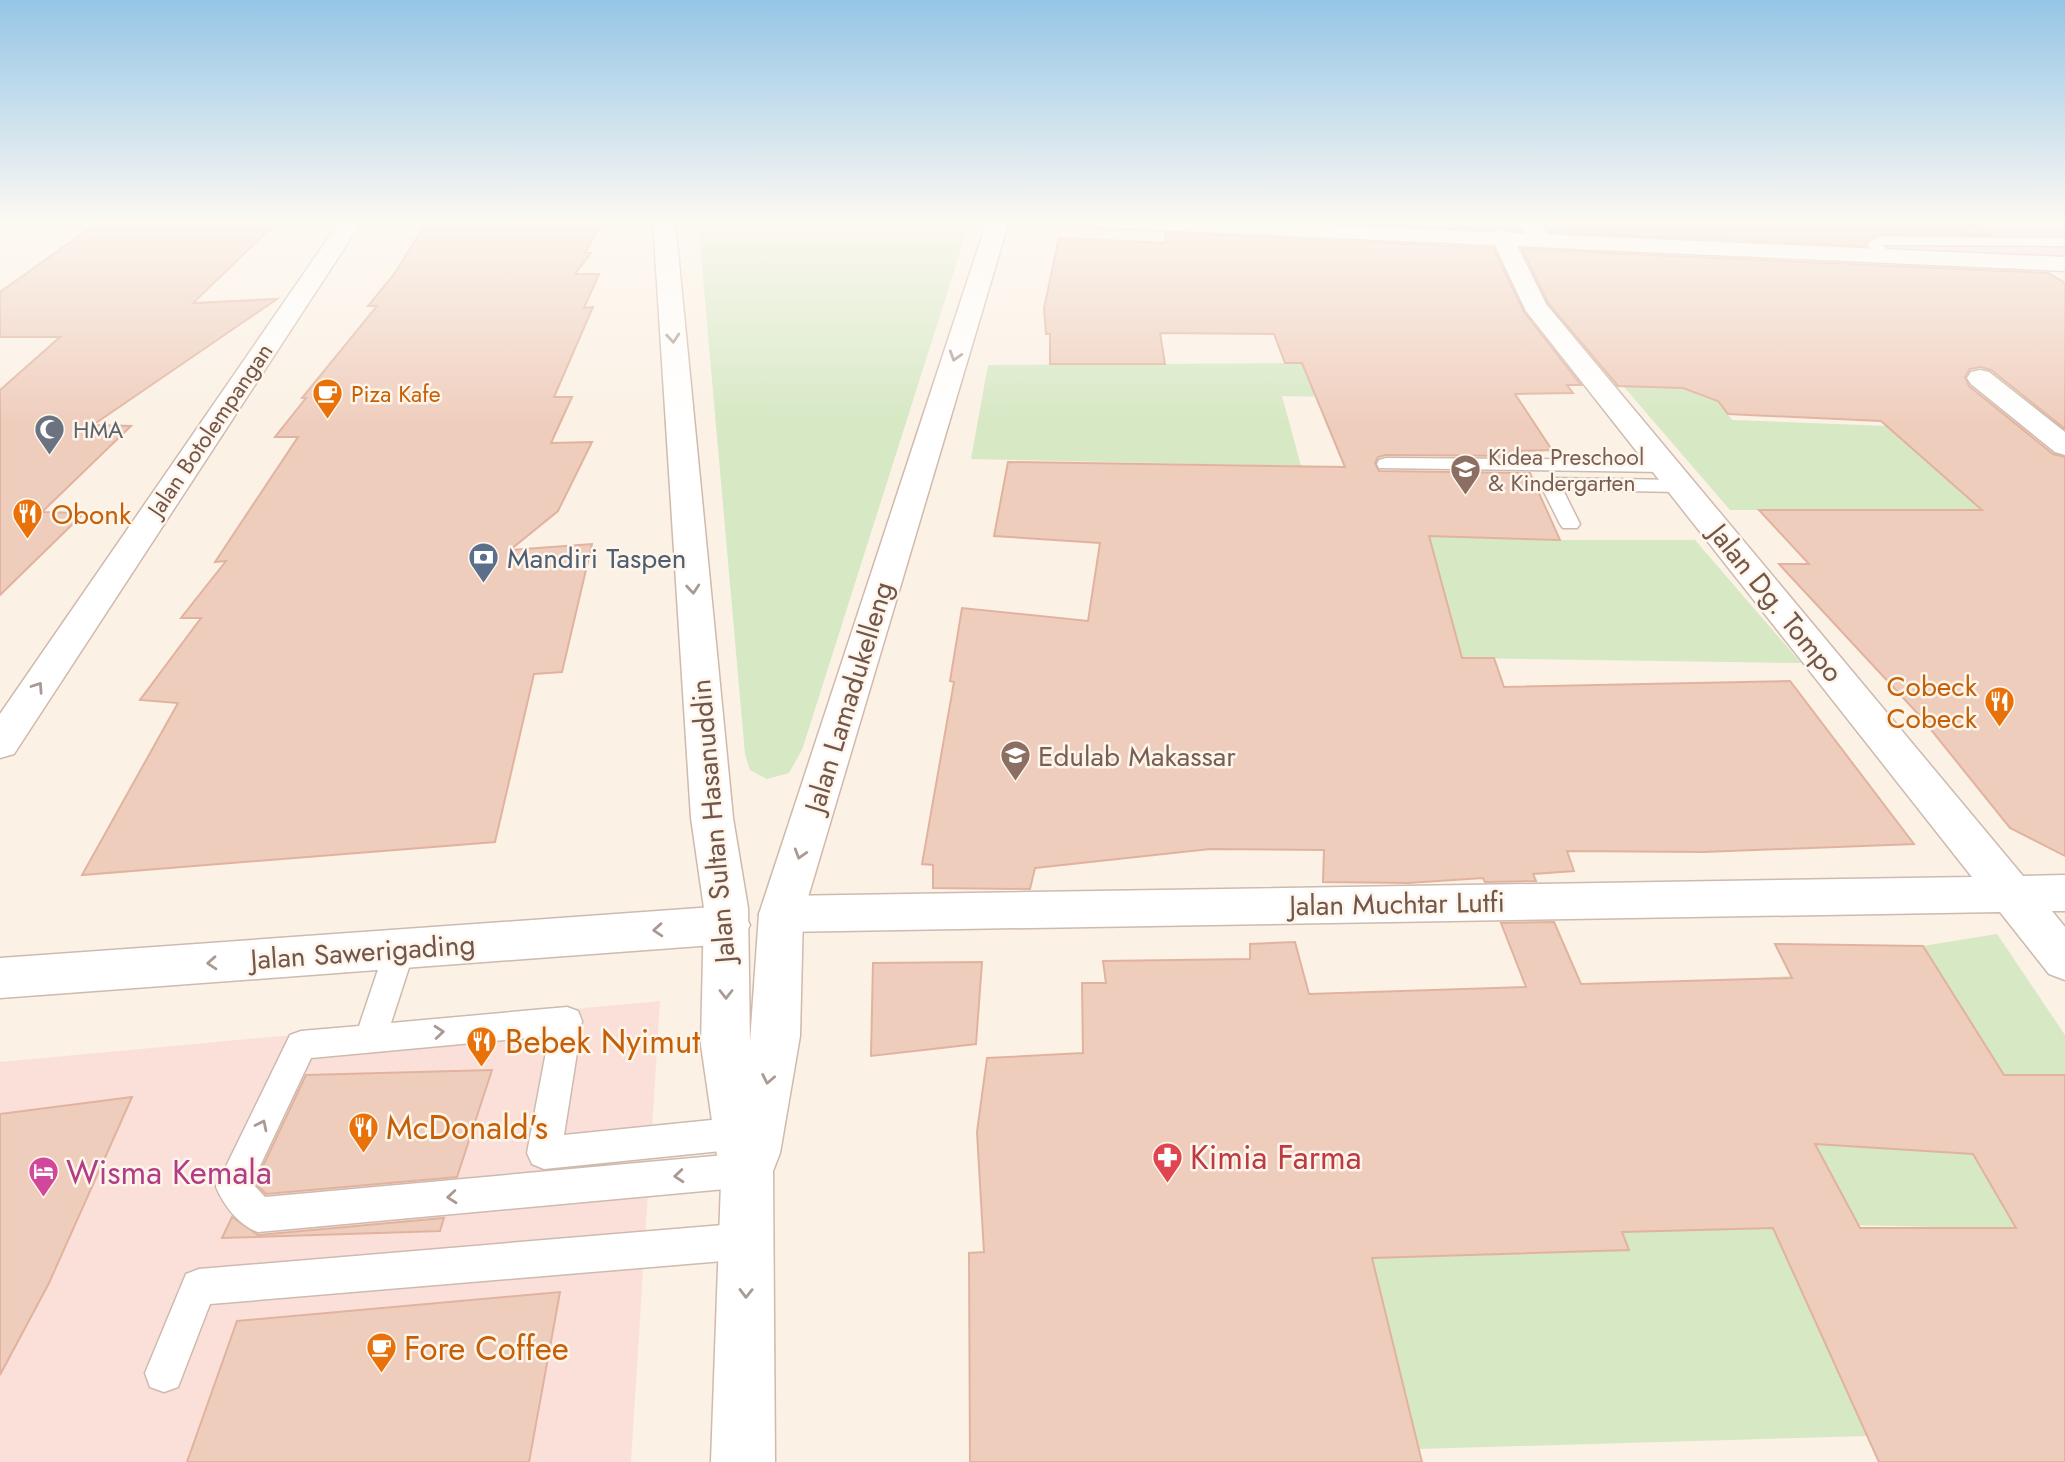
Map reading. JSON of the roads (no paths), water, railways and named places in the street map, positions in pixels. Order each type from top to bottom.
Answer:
[{"type":"street","name":"Jalan Botolempangan","points":[[0,744],[305,289]]},
{"type":"street","name":"Jalan Sultan Hasanuddin","points":[[669,289],[712,818],[727,925],[726,1045],[745,1162],[747,1241],[743,1462]]},
{"type":"street","name":"Jalan Lamadukelleng","points":[[745,1162],[776,1037],[781,914],[977,289]]},
{"type":"street","name":"Jalan Dg. Tompo","points":[[1532,289],[1535,306],[2065,960]]},
{"type":"street","points":[[1979,378],[2065,446]]},
{"type":"street","name":"Jalan Muchtar Lutfi","points":[[781,914],[2065,893]]},
{"type":"street","name":"Jalan Sawerigading","points":[[0,978],[727,925]]},
{"type":"lane","points":[[1386,464],[1673,476]]},
{"type":"lane","points":[[1570,524],[1550,484],[1673,476]]},
{"type":"lane","points":[[370,1039],[400,949]]},
{"type":"lane","points":[[567,1021],[544,1153],[745,1162],[258,1215],[233,1187],[301,1045],[567,1021]]},
{"type":"lane","points":[[164,1373],[199,1287],[747,1241]]},
{"type":"place","name":"Piza Kafe","points":[[328,421]]},
{"type":"place","name":"HMA","points":[[50,457]]},
{"type":"place","name":"Kidea Preschool & Kindergarten","points":[[1465,497]]},
{"type":"place","name":"Obonk","points":[[28,541]]},
{"type":"place","name":"Mandiri Taspen","points":[[484,585]]},
{"type":"place","name":"Cobeck Cobeck","points":[[2000,729]]},
{"type":"place","name":"Edulab Makassar","points":[[1015,783]]},
{"type":"place","name":"Bebek Nyimut","points":[[482,1068]]},
{"type":"place","name":"McDonald's","points":[[363,1154]]},
{"type":"place","name":"Kimia Farma","points":[[1167,1184]]},
{"type":"place","name":"Wisma Kemala","points":[[43,1199]]},
{"type":"place","name":"Fore Coffee","points":[[381,1375]]}]
